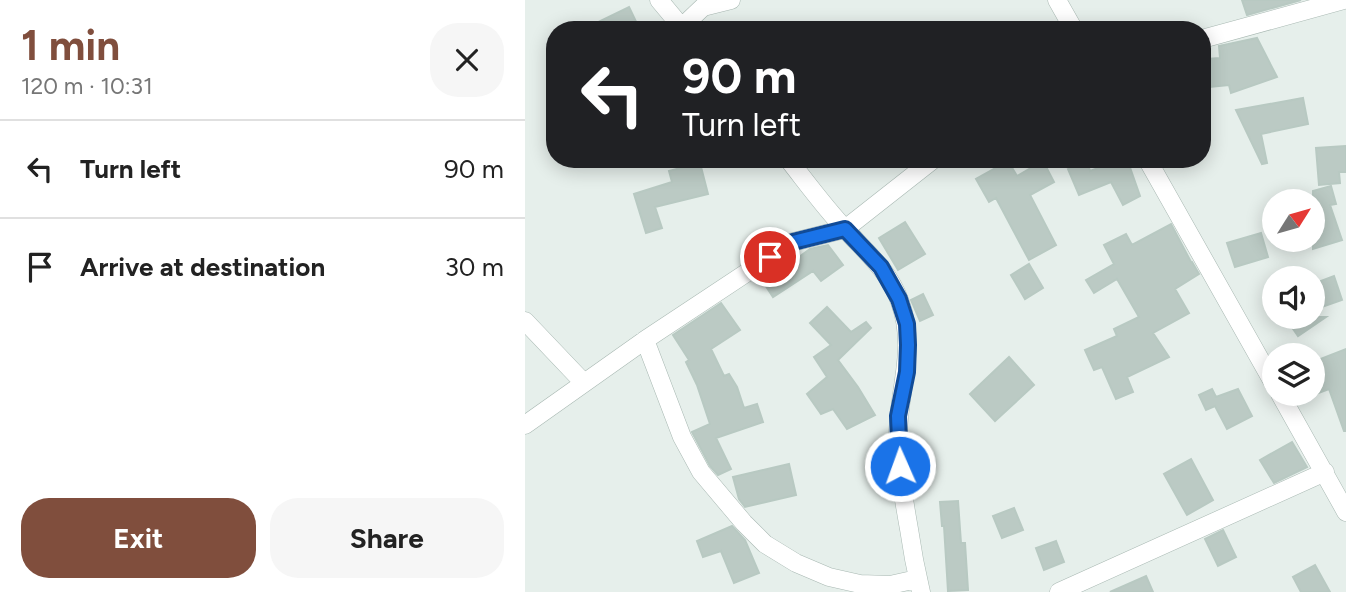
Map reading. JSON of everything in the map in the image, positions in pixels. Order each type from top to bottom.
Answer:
[{"type":"street","points":[[659,0],[677,21]]},
{"type":"street","points":[[689,21],[703,3],[731,0]]},
{"type":"street","points":[[1057,0],[1069,21]]},
{"type":"street","points":[[1211,37],[1344,0]]},
{"type":"street","points":[[645,340],[682,437],[701,472],[765,544],[796,564],[829,577],[887,588],[919,585],[901,487],[898,444],[898,416],[907,372],[907,324],[899,299],[881,267],[845,229],[795,168]]},
{"type":"street","points":[[525,425],[645,340],[793,242],[845,229],[923,168]]},
{"type":"street","points":[[1152,168],[1262,363]]},
{"type":"street","points":[[525,321],[584,383]]},
{"type":"street","points":[[1287,406],[1346,512]]},
{"type":"street","points":[[1059,592],[1325,472]]},
{"type":"building","points":[[1242,0],[1301,0],[1247,15]]},
{"type":"building","points":[[629,7],[636,21],[600,21]]},
{"type":"building","points":[[1257,38],[1277,77],[1231,93],[1229,85],[1211,87],[1211,59],[1220,58],[1219,46]]},
{"type":"building","points":[[1303,98],[1308,124],[1261,134],[1267,163],[1262,164],[1236,110]]},
{"type":"building","points":[[1346,146],[1346,172],[1339,172],[1340,183],[1319,185],[1316,148]]},
{"type":"building","points":[[701,168],[708,194],[655,207],[662,228],[646,233],[634,194],[672,182],[669,171]]},
{"type":"building","points":[[996,168],[1012,168],[1017,176],[1031,168],[1047,168],[1054,182],[1030,195],[1056,245],[1029,260],[996,198],[989,202],[976,179]]},
{"type":"building","points":[[1089,168],[1090,171],[1098,168],[1130,168],[1140,196],[1123,205],[1111,182],[1079,195],[1068,169]]},
{"type":"building","points":[[1331,186],[1336,204],[1330,205],[1342,240],[1325,245],[1325,189],[1320,189]]},
{"type":"building","points":[[905,222],[925,254],[898,270],[879,238]]},
{"type":"building","points":[[1171,224],[1199,274],[1175,289],[1189,313],[1153,333],[1169,357],[1127,377],[1133,392],[1116,399],[1102,367],[1094,370],[1085,350],[1117,336],[1114,329],[1139,317],[1117,279],[1094,293],[1086,280],[1114,264],[1104,245],[1126,234],[1132,245]]},
{"type":"building","points":[[1261,233],[1262,252],[1267,252],[1268,257],[1235,267],[1227,243]]},
{"type":"building","points":[[828,245],[843,265],[821,281],[813,271],[773,297],[760,277],[785,261],[788,265],[810,249]]},
{"type":"building","points":[[1029,264],[1043,288],[1025,299],[1011,275]]},
{"type":"building","points":[[1334,276],[1342,300],[1325,306],[1325,279]]},
{"type":"building","points":[[923,294],[933,315],[920,321],[911,300]]},
{"type":"building","points":[[721,303],[740,330],[711,349],[724,376],[729,374],[737,387],[744,408],[757,404],[763,422],[716,438],[731,469],[718,475],[710,466],[692,432],[710,424],[686,362],[689,360],[673,335]]},
{"type":"building","points":[[827,307],[851,332],[866,322],[871,328],[838,360],[875,415],[847,429],[833,409],[821,414],[807,394],[827,377],[814,357],[831,345],[810,323]]},
{"type":"building","points":[[1293,329],[1308,329],[1298,336]]},
{"type":"building","points":[[1346,349],[1346,431],[1329,389],[1325,390],[1325,357]]},
{"type":"building","points":[[1009,357],[1034,385],[995,421],[970,394]]},
{"type":"building","points":[[1212,389],[1216,397],[1238,389],[1252,416],[1227,429],[1215,406],[1206,410],[1199,395]]},
{"type":"building","points":[[1292,442],[1307,467],[1274,483],[1260,460]]},
{"type":"building","points":[[1191,459],[1213,500],[1187,515],[1164,474]]},
{"type":"building","points":[[789,464],[796,495],[745,507],[739,499],[733,477]]},
{"type":"building","points":[[958,501],[961,543],[965,543],[968,590],[948,591],[940,502]]},
{"type":"building","points":[[1014,508],[1023,530],[1002,538],[993,516]]},
{"type":"building","points":[[732,526],[745,540],[759,573],[734,583],[721,551],[703,557],[697,541]]},
{"type":"building","points":[[1223,530],[1236,557],[1218,566],[1205,539]]},
{"type":"building","points":[[1056,541],[1064,562],[1044,570],[1036,548]]},
{"type":"building","points":[[1315,565],[1330,592],[1301,592],[1293,577]]},
{"type":"building","points":[[1146,576],[1153,592],[1110,592]]},
{"type":"route","points":[[770,257],[793,242],[845,229],[881,267],[899,299],[907,324],[907,372],[898,416],[900,466]]}]
